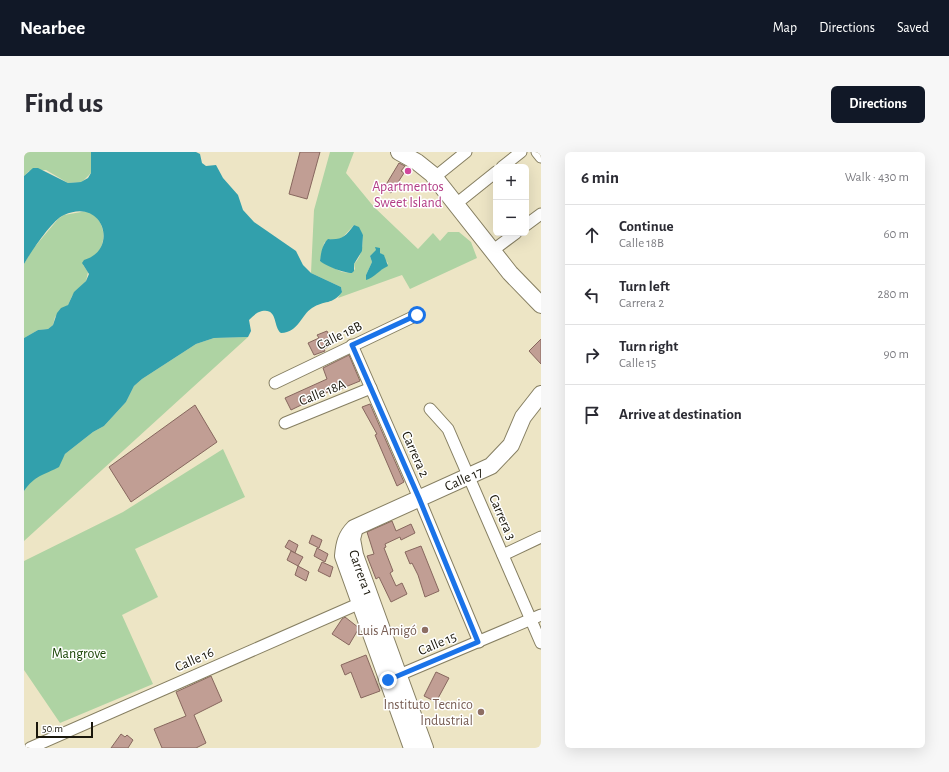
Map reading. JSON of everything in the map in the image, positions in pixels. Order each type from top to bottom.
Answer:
[{"type":"highway","points":[[406,153],[434,177],[510,273],[541,304]]},
{"type":"highway","name":"Calle 17","points":[[354,528],[491,466],[511,445],[526,412],[541,394]]},
{"type":"highway","name":"Carrera 1","points":[[354,528],[347,536],[344,544],[343,556],[366,601],[394,678],[425,748]]},
{"type":"highway","name":"Carrera 1","points":[[394,678],[412,748]]},
{"type":"street","points":[[434,177],[466,152]]},
{"type":"street","points":[[506,164],[521,152]]},
{"type":"street","points":[[537,152],[541,157]]},
{"type":"street","points":[[456,204],[493,174]]},
{"type":"street","points":[[529,223],[541,214]]},
{"type":"street","points":[[492,251],[512,236]]},
{"type":"street","name":"Calle 18B","points":[[275,383],[417,315]]},
{"type":"street","name":"Carrera 2","points":[[352,345],[419,498],[478,642]]},
{"type":"street","name":"Calle 18A","points":[[286,423],[371,388]]},
{"type":"street","name":"Carrera 3","points":[[430,409],[448,429],[503,555],[536,617],[541,643]]},
{"type":"street","points":[[503,555],[541,537]]},
{"type":"street","name":"Calle 16","points":[[30,748],[366,601]]},
{"type":"street","name":"Calle 15","points":[[394,678],[536,617]]},
{"type":"green space","points":[[24,152],[91,152],[91,173],[82,182],[68,183],[46,170],[29,171],[24,176]]},
{"type":"green space","points":[[330,152],[354,152],[346,173],[374,207],[418,249],[433,233],[440,241],[448,232],[459,232],[471,242],[477,258],[410,289],[402,275],[338,298],[342,291],[341,287],[311,273],[314,210]],"holes":[[[354,225],[363,235],[363,239],[360,254],[354,264],[355,269],[352,273],[342,272],[320,261],[324,243],[330,239],[334,241],[342,238]],[[380,248],[380,253],[385,257],[385,260],[388,263],[385,267],[368,279],[366,275],[372,262],[370,256]]]},
{"type":"green space","points":[[87,211],[93,214],[101,223],[103,229],[103,241],[98,253],[83,265],[88,272],[86,281],[72,296],[68,305],[55,317],[53,325],[48,329],[38,330],[24,338],[24,264],[32,250],[58,219],[64,215]]},
{"type":"green space","points":[[248,337],[24,541],[24,491],[26,487],[38,476],[57,468],[65,454],[93,432],[104,426],[126,402],[134,386],[142,379],[196,344],[214,338]]},
{"type":"green space","name":"Mangrove","points":[[223,449],[245,497],[135,549],[158,597],[122,615],[153,684],[60,723],[24,670],[24,561],[123,512]]},
{"type":"water","points":[[91,152],[196,152],[200,154],[202,163],[206,166],[216,165],[223,178],[238,195],[243,210],[254,222],[296,251],[303,265],[311,273],[341,287],[342,292],[332,301],[312,308],[292,330],[287,332],[281,333],[271,312],[262,311],[257,313],[249,320],[251,331],[248,337],[214,338],[196,344],[142,379],[134,386],[126,402],[104,426],[93,432],[65,454],[59,467],[36,478],[24,491],[24,338],[38,330],[48,329],[53,325],[57,313],[61,308],[68,305],[74,292],[86,281],[89,274],[82,263],[84,260],[95,254],[101,246],[104,237],[102,227],[97,219],[89,213],[78,211],[64,215],[59,218],[48,230],[24,264],[24,176],[33,168],[38,168],[68,183],[81,182],[88,178],[91,173]]},
{"type":"water","points":[[354,225],[359,227],[363,235],[362,251],[354,264],[354,271],[349,273],[340,271],[320,261],[321,252],[326,241],[328,239],[343,237]]},
{"type":"water","points":[[375,247],[380,248],[380,253],[384,255],[388,266],[372,278],[366,280],[366,275],[372,262],[370,256],[376,250]]},
{"type":"building","points":[[300,152],[320,152],[307,199],[289,194]]},
{"type":"building","points":[[399,163],[405,166],[401,171],[404,173],[391,193],[384,188]]},
{"type":"building","points":[[327,331],[333,344],[324,349],[325,351],[314,355],[308,343],[319,338],[317,335]]},
{"type":"building","points":[[541,339],[541,364],[529,351]]},
{"type":"building","points":[[349,355],[360,381],[333,392],[332,390],[291,410],[285,398],[327,379],[323,368]]},
{"type":"building","points":[[370,404],[404,482],[397,486],[375,435],[377,434],[362,407]]},
{"type":"building","points":[[195,405],[217,442],[131,502],[109,467]]},
{"type":"building","points":[[392,521],[396,531],[411,524],[415,533],[401,540],[400,537],[385,544],[386,547],[384,548],[393,571],[390,573],[396,586],[402,583],[407,594],[391,602],[379,577],[376,579],[367,556],[374,554],[367,532]]},
{"type":"building","points":[[312,535],[322,540],[319,548],[309,543]]},
{"type":"building","points":[[289,540],[298,545],[295,553],[285,547]]},
{"type":"building","points":[[421,546],[439,591],[425,597],[418,575],[412,563],[410,564],[405,552]]},
{"type":"building","points":[[317,548],[328,554],[325,562],[314,556]]},
{"type":"building","points":[[291,551],[303,557],[298,566],[287,560]]},
{"type":"building","points":[[322,562],[333,567],[330,577],[318,571]]},
{"type":"building","points":[[298,566],[309,572],[306,581],[295,575]]},
{"type":"building","points":[[345,617],[359,628],[349,645],[332,634]]},
{"type":"building","points":[[366,655],[380,691],[361,698],[351,672],[345,675],[341,665]]},
{"type":"building","points":[[436,672],[449,678],[436,702],[424,696]]},
{"type":"building","points":[[211,676],[222,701],[194,715],[206,743],[196,748],[162,748],[154,729],[186,716],[176,692]]},
{"type":"building","points":[[121,734],[125,737],[127,735],[133,740],[128,748],[111,748]]},
{"type":"place","name":"Apartmentos Sweet Island","points":[[408,171]]},
{"type":"place","name":"Luis Amigó","points":[[425,630]]},
{"type":"place","name":"Instituto Tecnico Industrial","points":[[481,712]]},
{"type":"route","points":[[388,680],[478,642],[419,498],[352,345],[417,315]]}]
